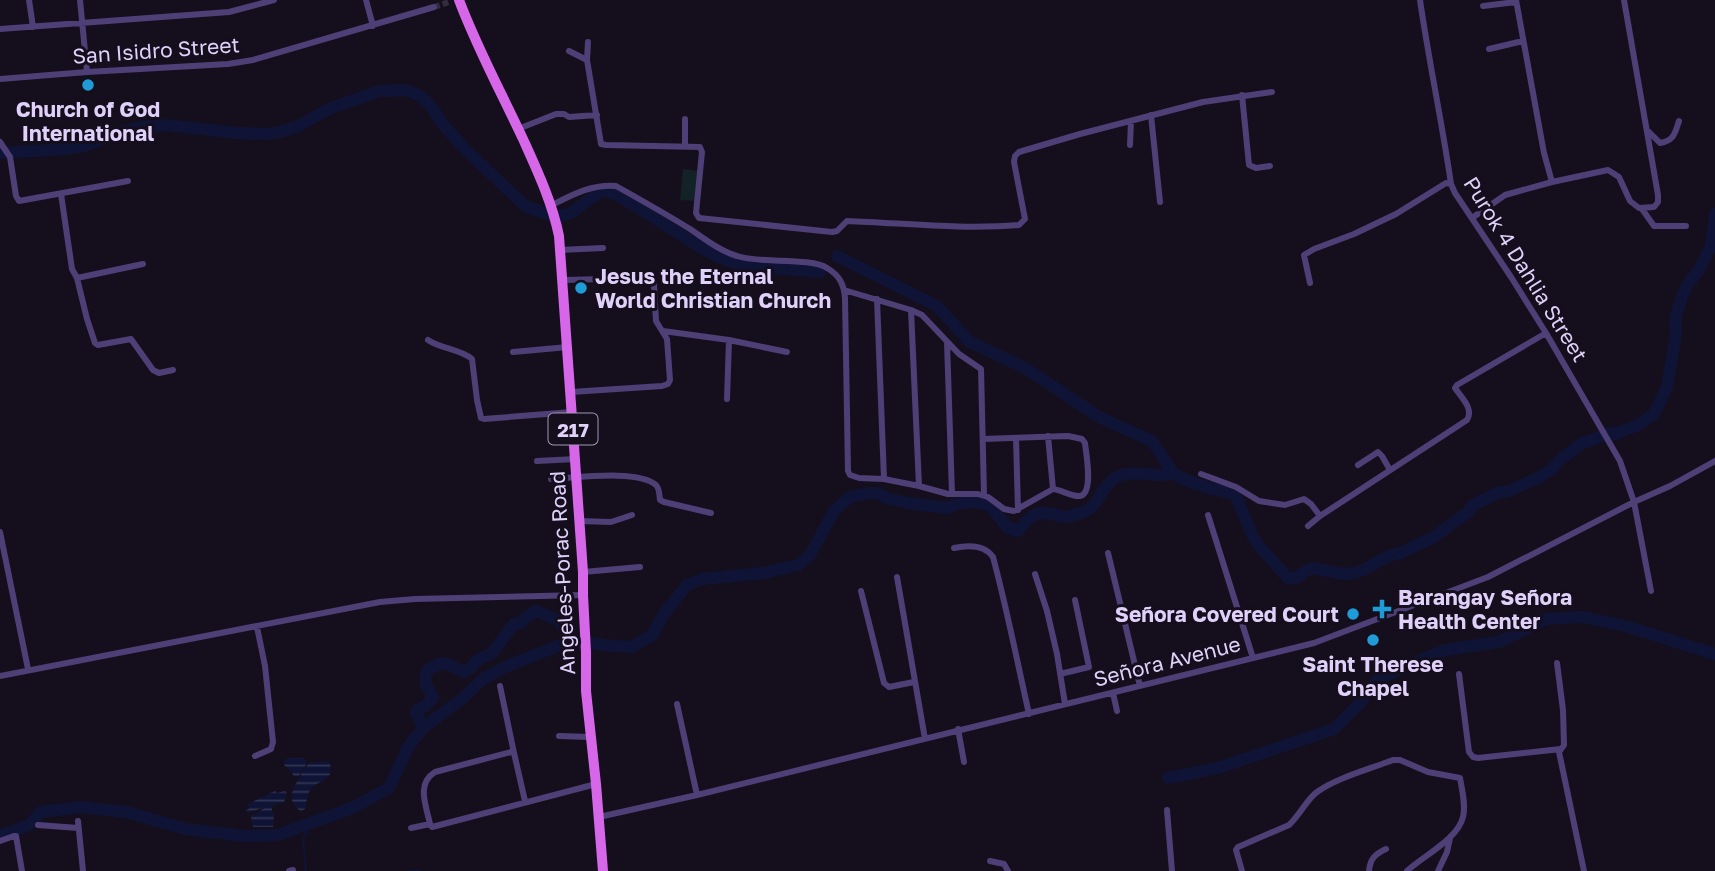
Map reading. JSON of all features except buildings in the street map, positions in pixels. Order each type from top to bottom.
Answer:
[{"type":"main road","name":"Angeles-Porac Road","points":[[456,1],[536,168],[557,228],[580,521],[586,631],[586,691],[603,871]]},
{"type":"street","points":[[29,0],[33,27]]},
{"type":"street","points":[[80,0],[87,72]]},
{"type":"street","points":[[0,29],[229,12],[274,0]]},
{"type":"street","points":[[366,0],[373,26]]},
{"type":"street","name":"Purok 4 Dahlia Street","points":[[1420,0],[1451,184],[1545,333],[1620,461],[1634,502],[1651,591]]},
{"type":"street","points":[[1624,0],[1658,202],[1654,207],[1642,209]]},
{"type":"street","points":[[1483,6],[1516,1],[1544,153],[1552,182]]},
{"type":"street","name":"San Isidro Street","points":[[0,79],[244,62],[434,7]]},
{"type":"street","points":[[1489,49],[1523,41]]},
{"type":"street","points":[[588,42],[587,60],[600,141],[603,145],[700,147],[702,152],[696,213],[699,218],[832,232],[837,231],[847,221],[1001,227],[1019,225],[1025,219],[1014,162],[1019,152],[1203,102],[1272,92]]},
{"type":"street","points":[[569,51],[587,60]]},
{"type":"street","points":[[1242,95],[1249,165],[1256,168],[1270,166]]},
{"type":"street","points":[[518,129],[556,114],[569,117],[597,115]]},
{"type":"street","points":[[1151,115],[1160,202]]},
{"type":"street","points":[[685,119],[685,145]]},
{"type":"street","points":[[1130,145],[1131,121]]},
{"type":"street","points":[[1647,130],[1660,143],[1668,141],[1679,121]]},
{"type":"street","points":[[0,142],[10,157],[18,201],[21,202],[128,181]]},
{"type":"street","points":[[1472,218],[1505,195],[1608,170],[1619,177],[1630,201],[1642,209],[1654,226],[1686,226]]},
{"type":"street","points":[[1310,283],[1304,255],[1396,214],[1446,183],[1451,184]]},
{"type":"street","points":[[551,208],[581,190],[606,185],[616,186],[681,223],[725,253],[740,258],[807,262],[824,266],[844,284],[850,475],[884,479],[952,494],[984,495],[1004,509],[1014,511],[1053,489],[1076,496],[1086,493],[1088,474],[1082,439],[1068,436],[982,439]]},
{"type":"street","points":[[61,194],[72,269],[77,278],[95,343],[98,345],[131,340],[153,370],[159,373],[173,370]]},
{"type":"street","points":[[560,250],[603,248]]},
{"type":"street","points":[[77,278],[144,264]]},
{"type":"street","points":[[563,280],[649,278],[654,285],[656,321],[668,344],[670,380],[667,384],[571,392]]},
{"type":"street","points":[[844,290],[922,315],[959,354],[981,369],[984,495]]},
{"type":"street","points":[[877,299],[884,479]]},
{"type":"street","points":[[911,310],[919,486]]},
{"type":"street","points":[[663,331],[729,340],[787,352]]},
{"type":"street","points":[[1308,526],[1467,420],[1470,411],[1455,388],[1457,385],[1545,333]]},
{"type":"street","points":[[428,340],[472,359],[481,418],[572,412]]},
{"type":"street","points":[[727,399],[729,340]]},
{"type":"street","points":[[947,342],[952,494]]},
{"type":"street","points":[[513,352],[568,347]]},
{"type":"street","points":[[1048,436],[1053,489]]},
{"type":"street","points":[[1016,438],[1018,510]]},
{"type":"street","points":[[1358,466],[1378,452],[1390,470]]},
{"type":"street","points":[[537,461],[576,459]]},
{"type":"street","name":"Señora Avenue","points":[[599,817],[1314,643],[1489,577],[1715,461]]},
{"type":"street","points":[[1201,474],[1236,486],[1259,501],[1285,505],[1304,499],[1320,516]]},
{"type":"street","points":[[551,479],[621,475],[639,478],[656,485],[660,500],[664,502],[711,513]]},
{"type":"street","points":[[580,521],[611,522],[632,515]]},
{"type":"street","points":[[1208,515],[1253,658]]},
{"type":"street","points":[[0,531],[28,669]]},
{"type":"street","points":[[954,548],[973,546],[989,552],[993,557],[1029,714]]},
{"type":"street","points":[[1108,553],[1140,686]]},
{"type":"street","points":[[583,572],[639,567]]},
{"type":"street","points":[[1035,574],[1047,611],[1065,704]]},
{"type":"street","points":[[897,577],[925,739]]},
{"type":"street","points":[[861,592],[884,683],[889,687],[914,682]]},
{"type":"street","points":[[0,676],[380,602],[583,595]]},
{"type":"street","points":[[1060,674],[1089,667],[1075,600]]},
{"type":"street","points":[[255,756],[271,749],[273,742],[265,666],[257,627]]},
{"type":"street","points":[[1557,663],[1564,745],[1559,752],[1584,871]]},
{"type":"street","points":[[1459,674],[1469,752],[1473,757],[1561,749]]},
{"type":"street","points":[[500,687],[525,802]]},
{"type":"street","points":[[1113,693],[1117,711]]},
{"type":"street","points":[[677,704],[697,795]]},
{"type":"street","points":[[958,729],[964,762]]},
{"type":"street","points":[[559,736],[590,737]]},
{"type":"street","points":[[431,825],[422,788],[430,776],[435,772],[514,753]]},
{"type":"street","points":[[1242,871],[1236,850],[1238,847],[1289,825],[1318,791],[1393,760],[1400,760],[1428,772],[1460,778],[1464,799],[1463,818],[1456,833],[1407,871]]},
{"type":"street","points":[[411,828],[596,784]]},
{"type":"street","points":[[1167,810],[1172,871]]},
{"type":"street","points":[[38,825],[78,825],[83,871]]},
{"type":"street","points":[[0,841],[16,836],[22,871]]},
{"type":"street","points":[[1438,871],[1450,838]]},
{"type":"street","points":[[1369,871],[1373,857],[1386,849]]},
{"type":"street","points":[[990,861],[1004,864],[1008,871]]},
{"type":"shaded area","points":[[683,169],[700,171],[697,201],[680,200]]},
{"type":"shaded area","points":[[304,758],[307,763],[299,776],[294,776],[284,765],[284,760]]},
{"type":"shaded area","points":[[330,762],[330,775],[312,787],[305,809],[301,811],[293,804],[295,786],[308,764]]},
{"type":"shaded area","points":[[275,791],[287,793],[284,802],[272,806],[273,827],[253,827],[251,816],[268,806],[247,813],[248,804]]},
{"type":"waterway","points":[[0,153],[84,146],[115,133],[166,125],[268,134],[298,126],[331,108],[380,91],[407,90],[419,95],[431,106],[462,146],[525,206],[556,217],[571,213],[604,190],[619,196],[712,254],[739,265],[820,272]]},
{"type":"waterway","points":[[0,836],[29,825],[41,812],[80,807],[127,812],[185,829],[244,836],[278,835],[352,808],[389,788],[408,747],[423,728],[416,713],[433,698],[425,678],[427,671],[433,667],[441,663],[464,672],[476,661],[492,653],[514,624],[521,623],[536,611],[558,620],[573,640],[632,647],[652,635],[665,612],[687,585],[703,579],[763,573],[798,565],[810,555],[834,511],[850,497],[868,493],[878,493],[886,498],[908,503],[946,508],[975,502],[990,505],[1007,527],[1018,531],[1027,520],[1039,513],[1065,517],[1086,511],[1109,483],[1119,476],[1133,473],[1173,473],[1195,483],[1235,494],[1253,537],[1288,578],[1297,578],[1313,568],[1343,574],[1355,573],[1434,537],[1468,512],[1473,505],[1538,478],[1581,444],[1638,425],[1654,414],[1667,387],[1676,334],[1675,319],[1682,296],[1711,246],[1715,214]]},
{"type":"waterway","points":[[837,256],[937,306],[970,342],[1025,368],[1101,418],[1152,441],[1173,473]]},
{"type":"waterway","points":[[1168,778],[1218,768],[1334,729],[1359,704],[1378,679],[1445,650],[1499,642],[1546,619],[1583,617],[1625,626],[1715,654]]},
{"type":"waterway","points":[[423,728],[483,679],[505,667],[573,640]]},
{"type":"waterway","points":[[305,871],[303,839],[307,824]]},
{"type":"waterway","points":[[410,871],[419,871]]},
{"type":"tunnel","points":[[434,7],[449,2]]},
{"type":"place","name":"Church of God International","points":[[88,85]]},
{"type":"place","name":"Jesus the Eternal World Christian Church","points":[[581,288]]},
{"type":"place","name":"Barangay Señora Health Center","points":[[1382,609]]},
{"type":"place","name":"Señora Covered Court","points":[[1353,614]]},
{"type":"place","name":"Saint Therese Chapel","points":[[1373,640]]}]
